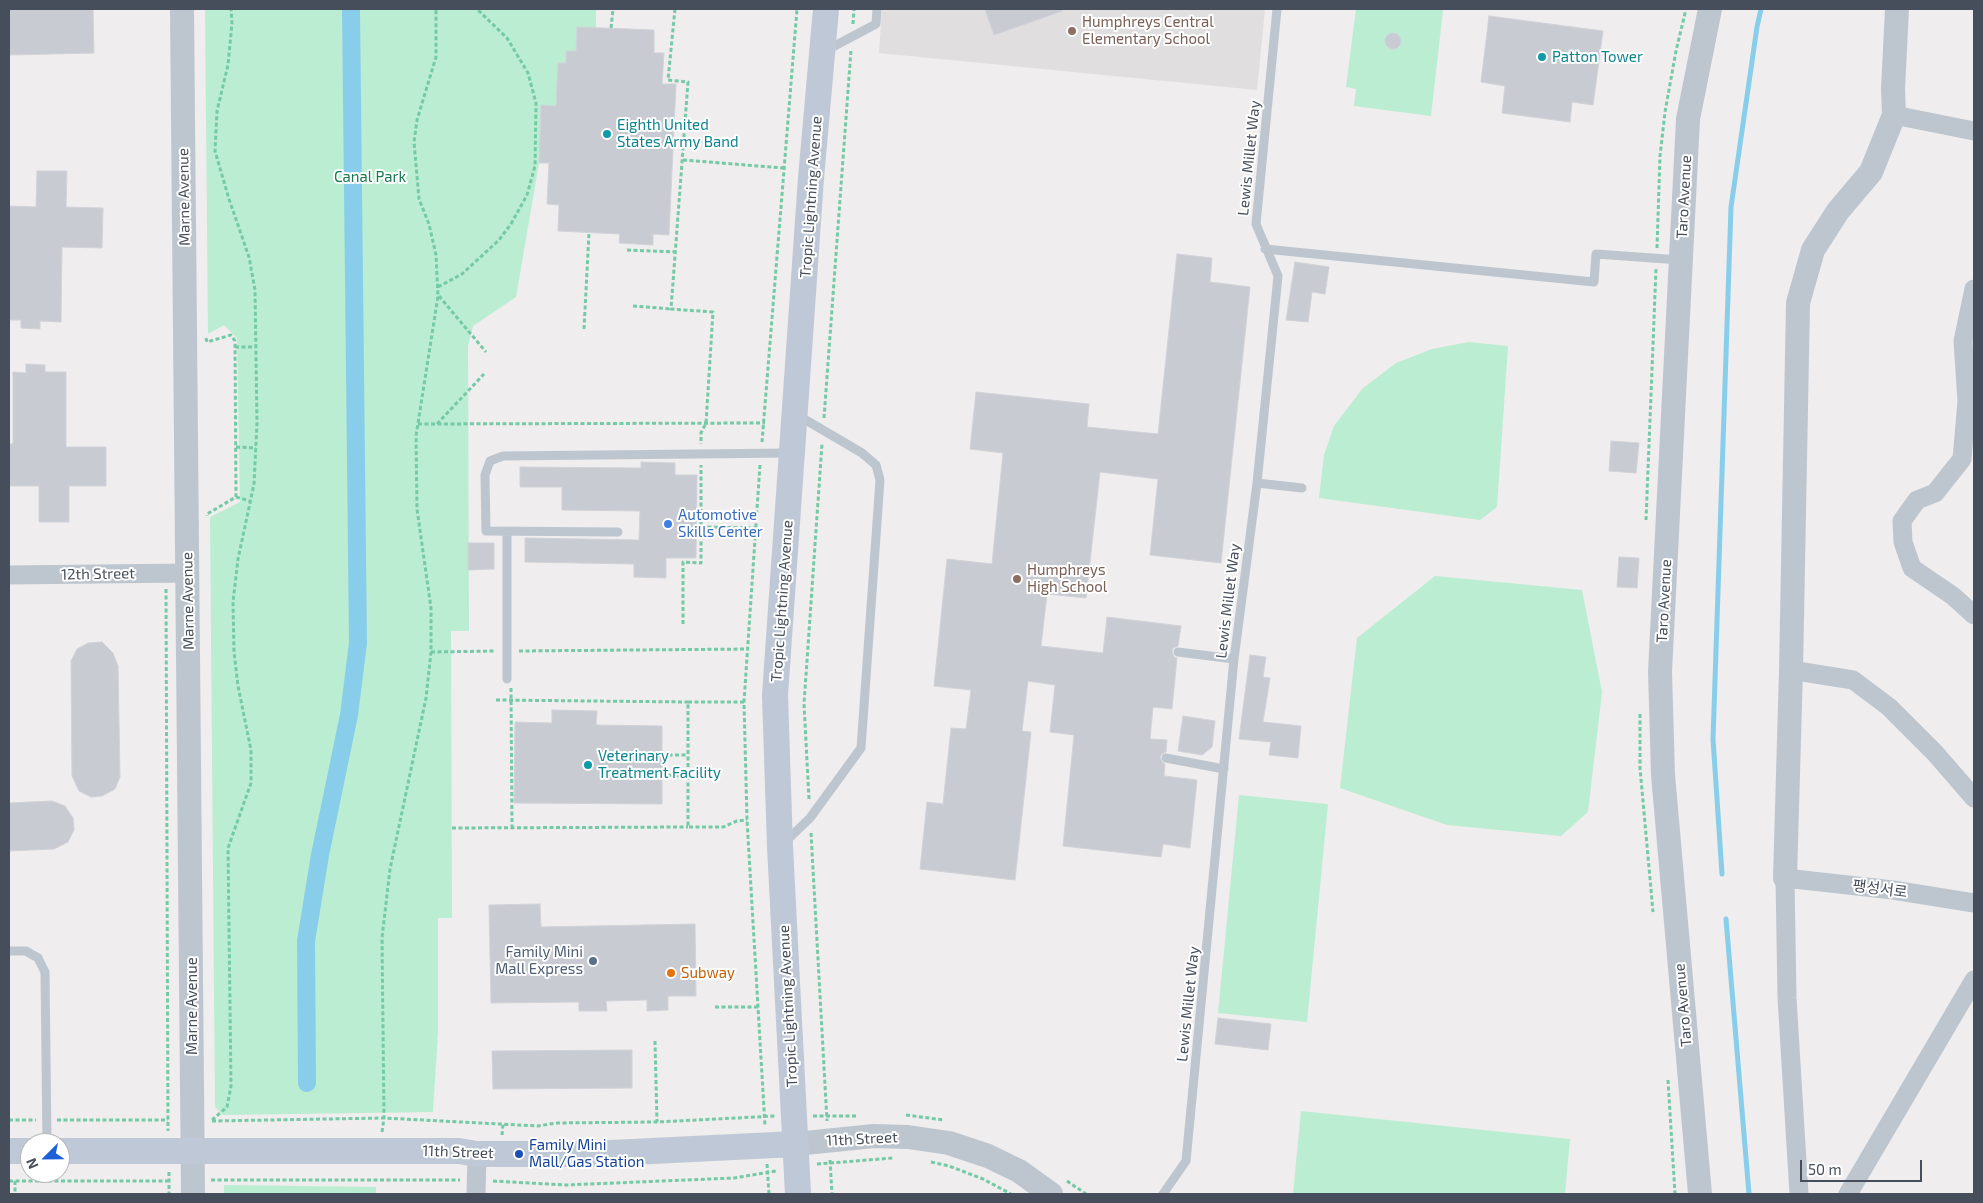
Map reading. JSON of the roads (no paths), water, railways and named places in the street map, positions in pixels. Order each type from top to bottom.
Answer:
[{"type":"main road","name":"Tropic Lightning Avenue","points":[[798,1194],[780,847],[775,695],[796,414],[810,188],[826,9]]},
{"type":"main road","name":"11th Street","points":[[70,1151],[459,1151],[477,1154],[591,1154],[766,1146],[796,1156]]},
{"type":"street","name":"Marne Avenue","points":[[182,9],[177,573],[181,1150],[193,1194]]},
{"type":"street","name":"Taro Avenue","points":[[1700,1194],[1663,775],[1660,672],[1688,119],[1710,9]]},
{"type":"street","points":[[1800,1193],[1787,998],[1785,878],[1798,303],[1813,250],[1838,211],[1871,172],[1894,115],[1893,89],[1897,9]]},
{"type":"street","points":[[1894,115],[1974,132]]},
{"type":"street","points":[[1974,289],[1963,341],[1967,401],[1962,459],[1935,493],[1917,500],[1902,521],[1903,542],[1912,568],[1953,596],[1974,615]]},
{"type":"street","name":"12th Street","points":[[9,575],[177,573]]},
{"type":"street","points":[[1791,670],[1853,680],[1889,707],[1935,753],[1974,798]]},
{"type":"street","name":"팽성서로","points":[[1785,878],[1893,890],[1974,903]]},
{"type":"street","points":[[1848,1194],[1974,980]]},
{"type":"street","name":"11th Street","points":[[796,1156],[829,1152],[874,1136],[908,1137],[949,1143],[988,1156],[1019,1171],[1051,1194]]},
{"type":"street","points":[[476,1187],[477,1154]]},
{"type":"lane","points":[[823,52],[876,24],[878,9]]},
{"type":"lane","name":"Lewis Millet Way","points":[[1163,1194],[1186,1161],[1234,659],[1257,483],[1278,276],[1256,224],[1277,9]]},
{"type":"lane","points":[[1265,249],[1594,282],[1596,254],[1680,260]]},
{"type":"lane","points":[[780,847],[810,818],[861,748],[880,480],[876,465],[862,453],[796,414]]},
{"type":"lane","points":[[618,532],[486,531],[485,475],[490,461],[503,456],[792,453]]},
{"type":"lane","points":[[1257,483],[1302,488]]},
{"type":"lane","points":[[507,531],[507,651],[509,680]]},
{"type":"lane","points":[[1178,652],[1234,659]]},
{"type":"lane","points":[[1166,758],[1224,769]]},
{"type":"lane","points":[[9,951],[26,951],[38,958],[45,972],[47,1133]]},
{"type":"waterway","points":[[307,1083],[306,941],[320,855],[349,715],[358,643],[351,9]]},
{"type":"waterway","points":[[1722,874],[1713,739],[1731,207],[1761,9]]},
{"type":"waterway","points":[[1726,919],[1749,1194]]},
{"type":"place","name":"Humphreys Central Elementary School","points":[[1072,31]]},
{"type":"place","name":"Patton Tower","points":[[1542,57]]},
{"type":"place","name":"Eighth United States Army Band","points":[[607,134]]},
{"type":"place","name":"Automotive Skills Center","points":[[668,524]]},
{"type":"place","name":"Humphreys High School","points":[[1017,579]]},
{"type":"place","name":"Veterinary Treatment Facility","points":[[588,765]]},
{"type":"place","name":"Family Mini Mall Express","points":[[593,961]]},
{"type":"place","name":"Subway","points":[[671,973]]},
{"type":"place","name":"Family Mini Mall/Gas Station","points":[[519,1154]]},
{"type":"park label","name":"Canal Park","points":[[370,177]]}]
